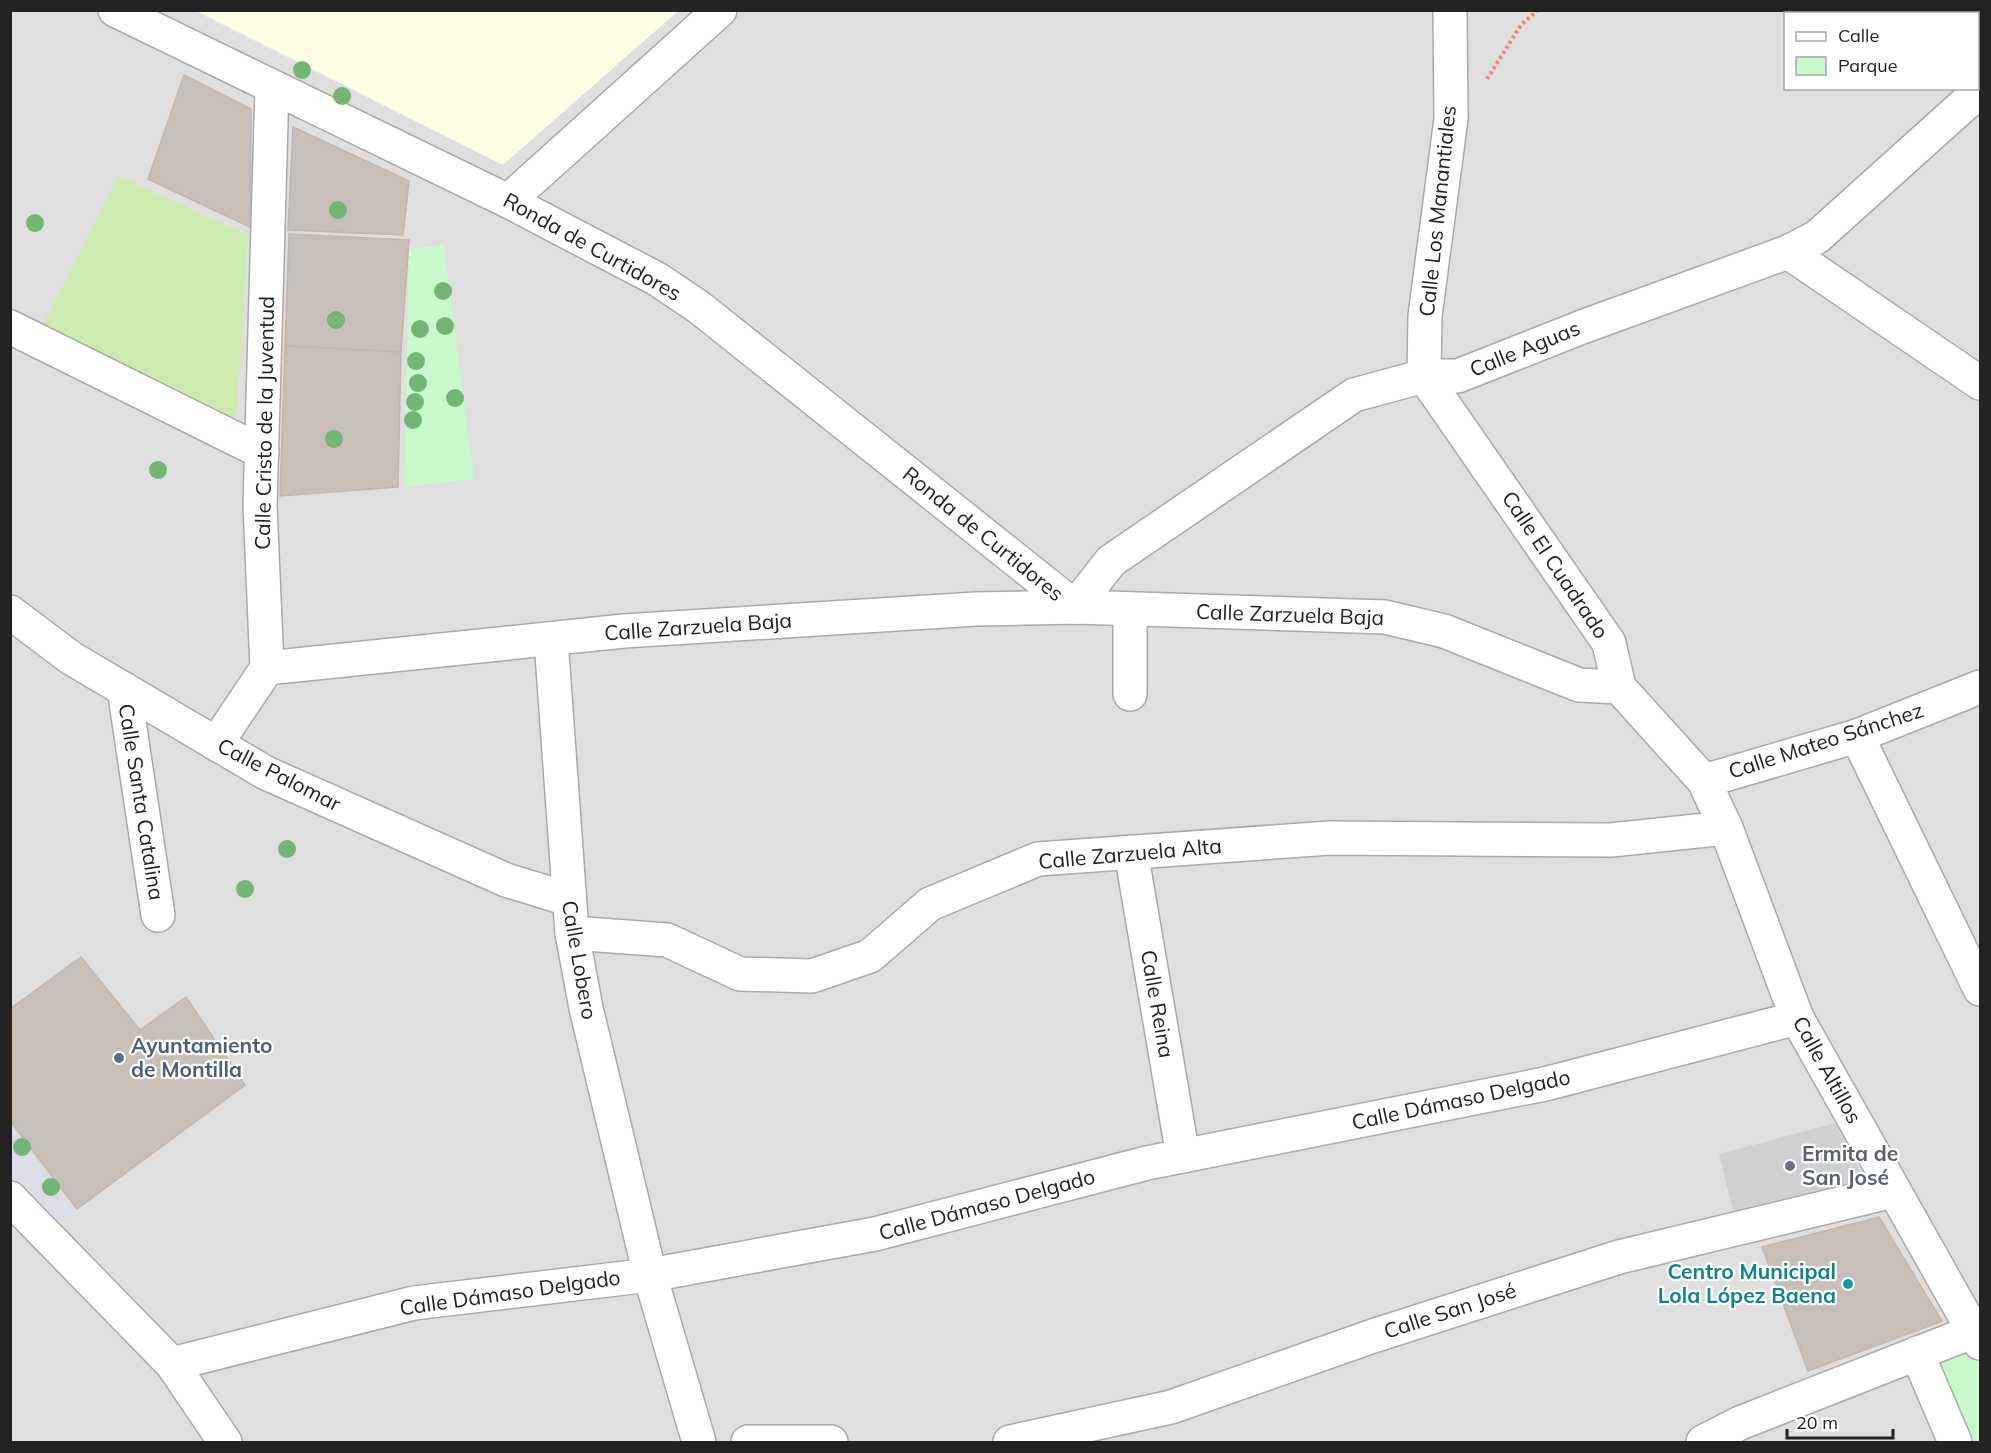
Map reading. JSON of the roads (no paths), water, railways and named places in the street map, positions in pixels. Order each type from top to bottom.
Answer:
[{"type":"street","name":"Ronda de Curtidores","points":[[115,10],[508,201],[657,279],[700,308],[1076,608]]},
{"type":"street","points":[[508,201],[720,10]]},
{"type":"street","name":"Calle Los Manantiales","points":[[1424,376],[1425,316],[1451,119],[1450,10]]},
{"type":"street","name":"Calle Cristo de la Juventud","points":[[267,668],[260,505],[273,87]]},
{"type":"street","name":"Calle Aguas","points":[[1076,608],[1111,561],[1354,395],[1424,376],[1458,376],[1582,327],[1788,252],[1817,237],[1980,93]]},
{"type":"street","points":[[1788,252],[1980,383]]},
{"type":"street","points":[[10,327],[262,452]]},
{"type":"street","name":"Calle El Cuadrado","points":[[1424,376],[1609,643],[1619,687],[1704,781]]},
{"type":"street","name":"Calle Zarzuela Baja","points":[[267,668],[624,631],[976,609],[1076,608],[1385,617],[1444,632],[1579,685],[1619,687]]},
{"type":"street","points":[[1130,610],[1130,694]]},
{"type":"street","name":"Calle Palomar","points":[[10,612],[71,658],[266,773],[484,870],[568,899]]},
{"type":"street","name":"Calle Lobero","points":[[551,640],[572,933],[586,1008],[650,1275]]},
{"type":"street","points":[[216,744],[267,668]]},
{"type":"street","name":"Calle Mateo Sánchez","points":[[1704,781],[1857,736],[1980,687]]},
{"type":"street","name":"Calle Santa Catalina","points":[[124,689],[158,915]]},
{"type":"street","points":[[1857,736],[1980,986]]},
{"type":"street","name":"Calle Altillos","points":[[1704,781],[1726,828],[1797,1018],[1976,1337]]},
{"type":"street","name":"Calle Zarzuela Alta","points":[[572,933],[667,940],[740,974],[812,976],[870,956],[930,904],[1038,859],[1330,838],[1611,840],[1726,828]]},
{"type":"street","name":"Calle Reina","points":[[1131,852],[1183,1156]]},
{"type":"street","name":"Calle Dámaso Delgado","points":[[172,1364],[414,1303],[650,1275],[875,1234],[1183,1156],[1545,1084],[1797,1018]]},
{"type":"street","name":"Calle San José","points":[[1010,1443],[1171,1407],[1373,1336],[1620,1257],[1893,1191]]},
{"type":"street","points":[[10,1198],[172,1364],[225,1443]]},
{"type":"street","points":[[650,1275],[699,1443]]},
{"type":"street","points":[[1703,1443],[1740,1423],[1917,1353],[1976,1337]]},
{"type":"street","points":[[1917,1353],[1955,1443]]},
{"type":"street","points":[[748,1443],[831,1443]]},
{"type":"place","name":"Ayuntamiento de Montilla","points":[[119,1058]]},
{"type":"place","name":"Ermita de San José","points":[[1790,1166]]},
{"type":"place","name":"Centro Municipal Lola López Baena","points":[[1848,1284]]}]
